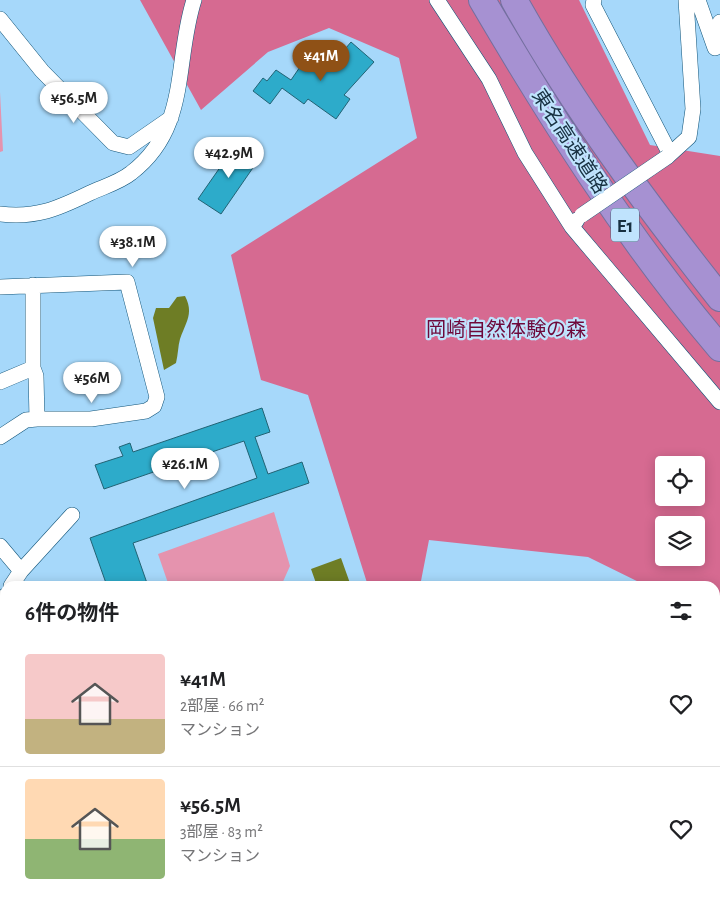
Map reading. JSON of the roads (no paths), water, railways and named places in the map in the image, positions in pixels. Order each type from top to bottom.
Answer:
[{"type":"highway","name":"東名高速道路","points":[[482,0],[539,95],[625,225],[689,312],[720,348]]},
{"type":"highway","name":"東名高速道路","points":[[514,0],[559,77],[649,208],[720,298]]},
{"type":"street","points":[[0,214],[35,215],[77,199],[130,174],[157,148],[178,99],[188,19],[194,0]]},
{"type":"street","points":[[437,0],[489,79],[525,153],[572,226],[720,402]]},
{"type":"street","points":[[594,0],[593,5],[668,155]]},
{"type":"street","points":[[572,226],[582,215],[668,155],[689,137],[693,109],[686,0]]},
{"type":"street","points":[[698,0],[715,48],[720,22]]},
{"type":"street","points":[[0,19],[42,71],[112,142],[129,147],[171,118]]},
{"type":"street","points":[[0,286],[128,282],[157,397],[154,406],[146,411],[92,419],[26,420],[0,437]]},
{"type":"street","points":[[33,285],[33,368],[37,419]]},
{"type":"street","points":[[0,382],[33,368]]},
{"type":"street","points":[[14,581],[21,571],[72,515]]},
{"type":"street","points":[[0,546],[21,571]]},
{"type":"park label","name":"岡崎自然体験の森","points":[[506,329]]}]
